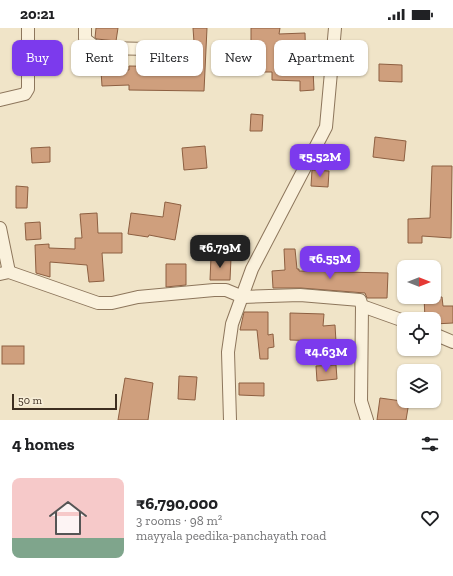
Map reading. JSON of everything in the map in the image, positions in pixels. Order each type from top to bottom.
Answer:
[{"type":"street","points":[[0,100],[24,94],[28,89],[28,28]]},
{"type":"street","points":[[85,28],[85,39],[94,46],[104,48],[136,49]]},
{"type":"street","points":[[230,420],[228,352],[232,324],[252,269],[326,127],[335,28]]},
{"type":"street","points":[[0,228],[4,273],[98,303],[112,303],[138,297],[214,290],[226,290],[243,297],[300,295],[360,300],[362,306],[361,401],[367,420]]},
{"type":"street","points":[[362,306],[397,318]]},
{"type":"street","points":[[441,337],[453,342]]},
{"type":"building","points":[[96,28],[118,28],[116,40],[95,38]]},
{"type":"building","points":[[193,28],[207,28],[204,91],[129,90],[129,85],[102,86],[101,76],[128,76],[129,66],[136,66],[136,76],[203,76],[203,40],[194,40]]},
{"type":"building","points":[[251,28],[280,28],[279,34],[305,33],[305,40],[274,40],[274,76],[313,76],[314,90],[300,91],[300,81],[272,80],[272,72],[266,72],[266,40],[251,40]]},
{"type":"building","points":[[379,64],[402,65],[402,82],[379,81]]},
{"type":"building","points":[[251,114],[263,115],[262,131],[250,131]]},
{"type":"building","points":[[375,137],[406,141],[404,161],[373,157]]},
{"type":"building","points":[[205,146],[207,168],[184,170],[182,148]]},
{"type":"building","points":[[50,147],[50,162],[32,163],[31,148]]},
{"type":"building","points":[[432,166],[452,166],[451,238],[422,236],[422,243],[408,243],[408,219],[430,218]]},
{"type":"building","points":[[312,170],[329,171],[328,187],[311,186]]},
{"type":"building","points":[[16,186],[28,187],[27,208],[16,208]]},
{"type":"building","points":[[165,202],[181,205],[175,240],[149,235],[148,237],[128,234],[131,213],[163,217]]},
{"type":"building","points":[[97,213],[98,233],[122,233],[122,253],[102,253],[104,281],[89,282],[87,265],[50,262],[50,277],[36,273],[35,245],[49,244],[49,248],[75,249],[75,238],[82,238],[80,214]]},
{"type":"building","points":[[40,222],[41,239],[26,240],[25,223]]},
{"type":"building","points":[[284,249],[295,249],[297,269],[299,269],[299,271],[388,273],[387,298],[367,298],[365,293],[301,288],[273,288],[272,271],[285,270]]},
{"type":"building","points":[[211,257],[231,258],[230,280],[210,280]]},
{"type":"building","points":[[166,264],[186,264],[186,285],[166,287]]},
{"type":"building","points":[[442,297],[443,306],[453,306],[453,323],[441,324],[441,312],[425,312],[424,304],[441,304]]},
{"type":"building","points":[[244,312],[268,312],[268,335],[273,334],[274,347],[268,348],[268,359],[260,359],[257,330],[240,330]]},
{"type":"building","points":[[290,313],[324,314],[323,326],[335,325],[336,342],[321,343],[321,341],[290,340]]},
{"type":"building","points":[[2,346],[24,346],[24,364],[2,364]]},
{"type":"building","points":[[336,365],[337,379],[317,381],[316,366]]},
{"type":"building","points":[[179,376],[197,377],[195,400],[178,399]]},
{"type":"building","points":[[125,378],[153,383],[148,420],[118,420]]},
{"type":"building","points":[[239,383],[264,383],[264,396],[239,395]]},
{"type":"building","points":[[380,398],[397,400],[397,408],[408,408],[406,420],[377,420]]}]
